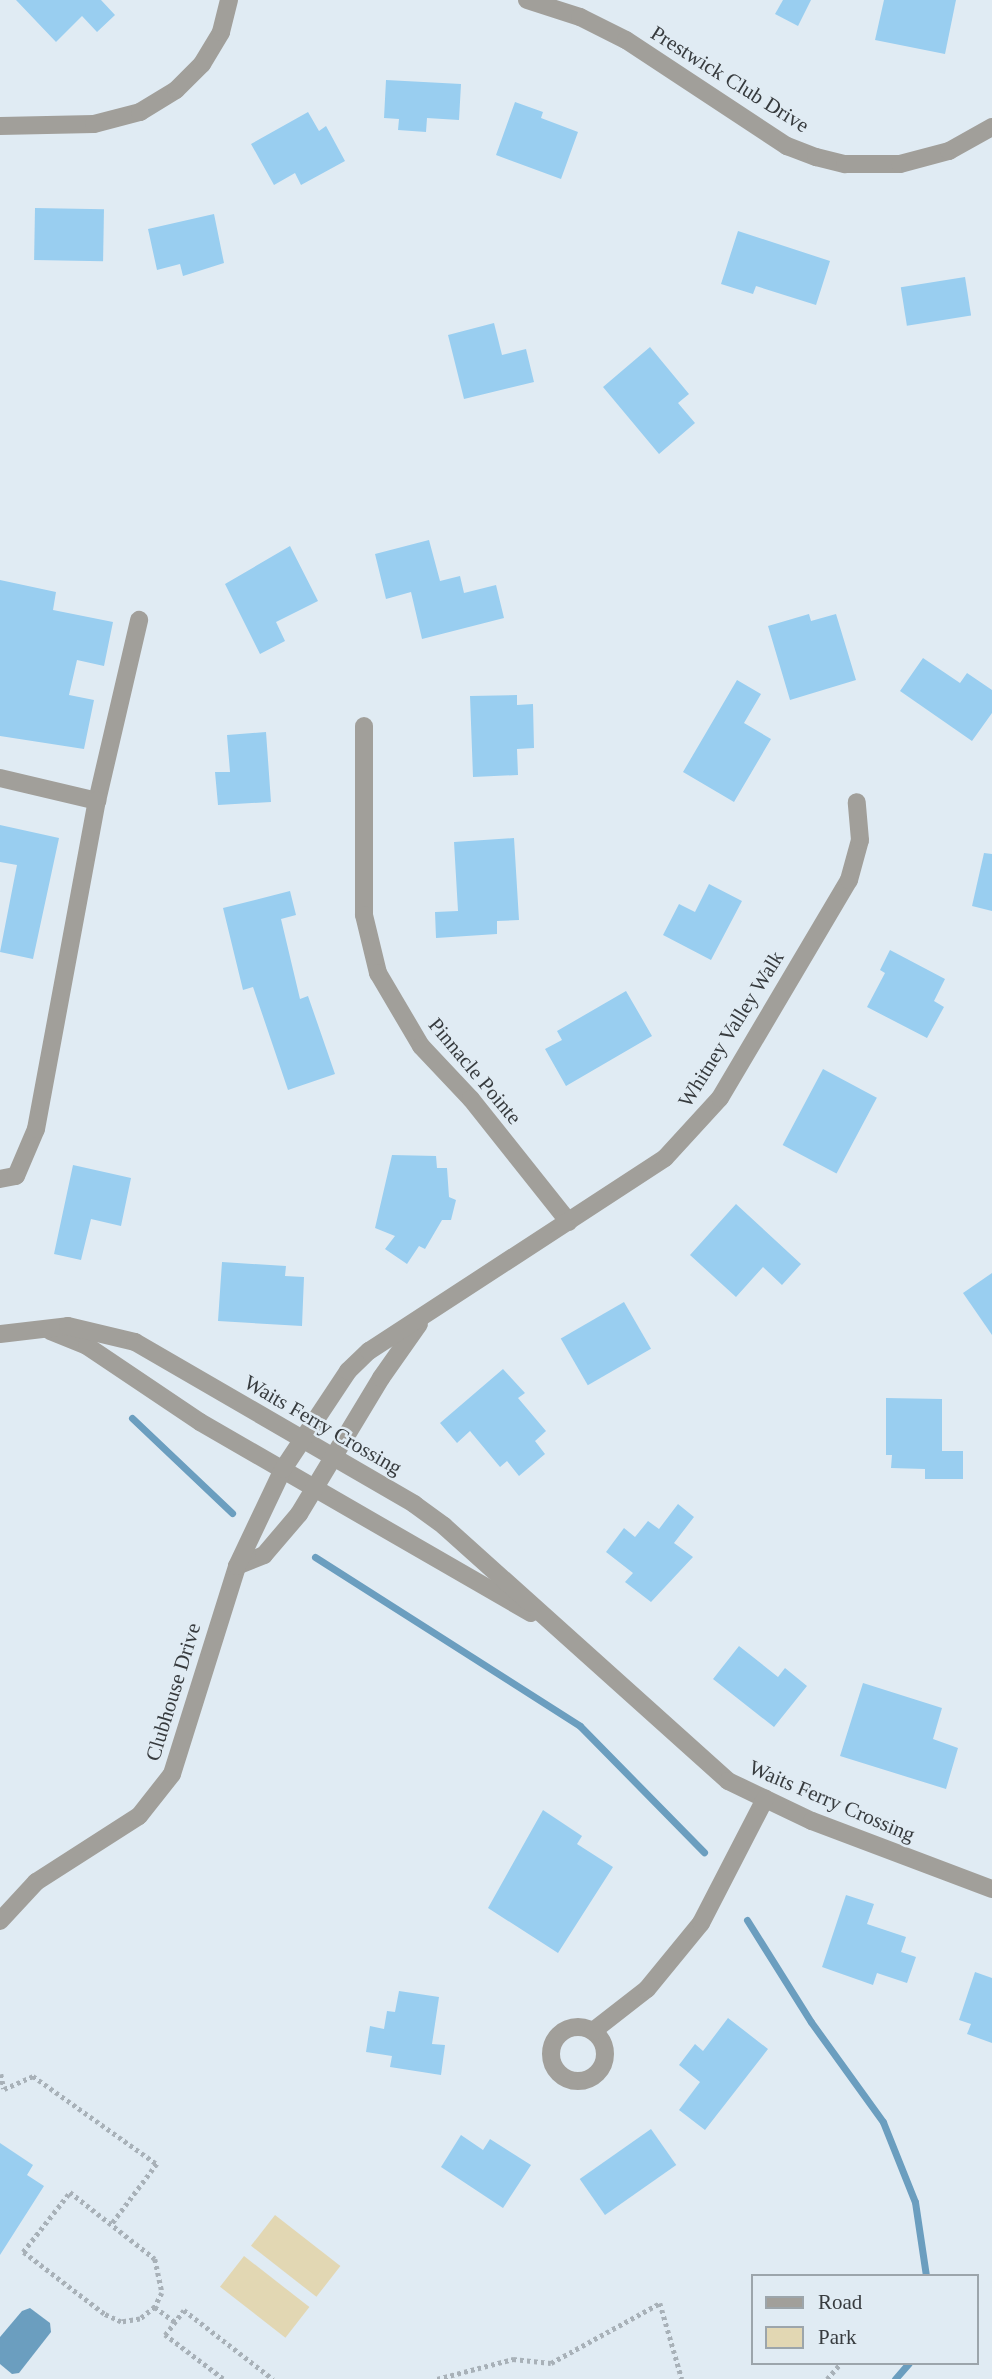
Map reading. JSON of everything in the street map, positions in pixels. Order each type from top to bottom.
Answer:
[{"type":"street","points":[[0,126],[94,124],[140,112],[176,90],[202,64],[221,32],[229,0]]},
{"type":"street","name":"Prestwick Club Drive","points":[[527,0],[580,18],[626,40],[787,146],[816,157],[845,164],[900,164],[949,150],[992,127]]},
{"type":"street","points":[[0,1179],[16,1176],[36,1129],[97,801],[139,620]]},
{"type":"street","name":"Pinnacle Pointe","points":[[364,726],[365,915],[378,973],[421,1046],[471,1099],[569,1222]]},
{"type":"street","points":[[0,778],[97,801]]},
{"type":"street","name":"Whitney Valley Walk","points":[[283,1469],[348,1371],[369,1351],[665,1158],[720,1098],[849,880],[860,840],[857,802]]},
{"type":"street","name":"Whitney Valley Walk","points":[[316,1489],[333,1457],[423,1318]]},
{"type":"street","name":"Waits Ferry Crossing","points":[[0,1334],[81,1328],[135,1342],[303,1439],[444,1526],[515,1587],[543,1620],[728,1781],[812,1821],[992,1889]]},
{"type":"street","name":"Waits Ferry Crossing","points":[[50,1331],[87,1346],[201,1422],[543,1620]]},
{"type":"street","name":"Clubhouse Drive","points":[[0,1921],[36,1882],[139,1816],[172,1774],[237,1566],[283,1469]]},
{"type":"street","points":[[237,1566],[264,1555],[316,1489]]},
{"type":"street","points":[[593,2031],[647,1989],[701,1923],[765,1799]]},
{"type":"path","points":[[1,2074],[4,2089],[33,2076],[157,2164],[112,2224]]},
{"type":"path","points":[[70,2192],[155,2259],[162,2283],[155,2307],[131,2322],[112,2319],[23,2252],[70,2192]]},
{"type":"path","points":[[437,2379],[513,2359],[551,2363],[660,2303],[682,2379]]},
{"type":"path","points":[[155,2307],[175,2322]]},
{"type":"path","points":[[223,2379],[166,2334],[184,2310],[272,2379]]},
{"type":"path","points":[[827,2379],[839,2365]]},
{"type":"green space","points":[[275,2215],[340,2266],[316,2297],[251,2246]]},
{"type":"green space","points":[[244,2256],[309,2307],[285,2338],[220,2287]]},
{"type":"water","points":[[30,2308],[50,2323],[51,2332],[19,2373],[12,2374],[0,2364],[0,2337],[22,2311]]},
{"type":"building","points":[[16,0],[101,0],[115,15],[97,32],[82,16],[56,42]]},
{"type":"building","points":[[783,0],[811,0],[798,26],[775,14]]},
{"type":"building","points":[[884,0],[956,0],[945,54],[875,40]]},
{"type":"building","points":[[386,80],[461,84],[459,120],[427,118],[426,132],[398,130],[399,119],[384,118]]},
{"type":"building","points":[[515,102],[543,112],[541,118],[578,132],[561,179],[496,155]]},
{"type":"building","points":[[308,112],[319,131],[326,126],[345,161],[301,185],[295,173],[274,185],[251,144]]},
{"type":"building","points":[[35,208],[104,209],[103,261],[34,260]]},
{"type":"building","points":[[214,214],[224,263],[183,276],[180,264],[157,270],[148,229]]},
{"type":"building","points":[[738,231],[830,261],[816,305],[756,286],[753,294],[721,284]]},
{"type":"building","points":[[965,277],[971,316],[907,326],[901,287]]},
{"type":"building","points":[[494,323],[502,355],[526,349],[534,382],[464,399],[448,335]]},
{"type":"building","points":[[650,347],[689,394],[678,403],[695,423],[659,454],[603,387]]},
{"type":"building","points":[[429,540],[440,581],[460,576],[464,593],[496,585],[504,618],[422,639],[411,592],[386,599],[375,554]]},
{"type":"building","points":[[290,546],[318,601],[276,622],[285,641],[260,654],[225,584]]},
{"type":"building","points":[[0,580],[56,592],[53,610],[113,622],[104,666],[77,660],[69,695],[94,700],[84,749],[0,736]]},
{"type":"building","points":[[809,614],[811,621],[836,614],[856,680],[790,700],[768,626]]},
{"type":"building","points":[[923,658],[960,683],[967,673],[992,690],[992,713],[972,741],[900,691]]},
{"type":"building","points":[[737,680],[761,694],[744,723],[771,739],[734,802],[683,772]]},
{"type":"building","points":[[517,695],[517,705],[533,704],[534,748],[517,749],[518,775],[473,777],[470,696]]},
{"type":"building","points":[[266,732],[271,802],[218,805],[215,772],[230,772],[227,735]]},
{"type":"building","points":[[0,825],[59,838],[33,959],[0,952],[17,865],[0,862]]},
{"type":"building","points":[[514,838],[519,920],[497,921],[497,934],[436,938],[435,912],[458,911],[454,842]]},
{"type":"building","points":[[984,853],[992,854],[992,911],[972,906]]},
{"type":"building","points":[[709,884],[742,901],[711,960],[663,935],[679,904],[695,912]]},
{"type":"building","points":[[290,891],[296,915],[281,919],[300,999],[308,996],[335,1074],[288,1090],[253,987],[243,990],[223,908]]},
{"type":"building","points":[[890,950],[945,979],[934,1001],[944,1007],[927,1038],[867,1007],[885,973],[880,970]]},
{"type":"building","points":[[626,991],[652,1036],[566,1086],[545,1049],[562,1040],[557,1031]]},
{"type":"building","points":[[823,1069],[877,1098],[836,1174],[783,1145]]},
{"type":"building","points":[[392,1155],[436,1156],[437,1168],[447,1168],[449,1197],[456,1200],[451,1220],[442,1220],[425,1249],[419,1246],[407,1264],[385,1249],[395,1236],[375,1228]]},
{"type":"building","points":[[73,1165],[131,1178],[121,1226],[91,1219],[81,1260],[54,1254]]},
{"type":"building","points":[[736,1204],[801,1264],[782,1285],[763,1267],[736,1297],[690,1255]]},
{"type":"building","points":[[222,1262],[286,1266],[285,1276],[304,1277],[302,1326],[218,1321]]},
{"type":"building","points":[[992,1273],[992,1335],[963,1293]]},
{"type":"building","points":[[624,1302],[651,1349],[588,1385],[561,1338]]},
{"type":"building","points":[[503,1369],[525,1393],[518,1398],[546,1431],[535,1441],[545,1454],[519,1476],[507,1461],[500,1467],[470,1431],[457,1443],[440,1423]]},
{"type":"building","points":[[886,1398],[942,1399],[942,1451],[963,1451],[963,1479],[925,1479],[925,1469],[891,1468],[892,1455],[886,1455]]},
{"type":"building","points":[[678,1504],[694,1517],[674,1543],[693,1557],[651,1602],[625,1582],[633,1573],[606,1552],[624,1528],[635,1537],[648,1521],[659,1529]]},
{"type":"building","points":[[739,1646],[778,1677],[785,1668],[807,1686],[774,1727],[713,1679]]},
{"type":"building","points":[[863,1683],[942,1708],[933,1739],[958,1748],[946,1789],[840,1756]]},
{"type":"building","points":[[543,1810],[582,1836],[577,1844],[613,1867],[558,1953],[488,1908]]},
{"type":"building","points":[[846,1895],[874,1904],[867,1924],[906,1937],[901,1952],[916,1957],[907,1983],[877,1973],[873,1985],[822,1967]]},
{"type":"building","points":[[975,1972],[992,1978],[992,2043],[967,2034],[971,2024],[959,2020]]},
{"type":"building","points":[[399,1991],[439,1997],[432,2044],[445,2045],[441,2075],[390,2067],[392,2056],[366,2052],[370,2026],[384,2029],[387,2011],[395,2012]]},
{"type":"building","points":[[728,2018],[768,2049],[705,2130],[679,2110],[700,2082],[679,2065],[695,2044],[703,2051]]},
{"type":"building","points":[[651,2129],[676,2165],[605,2215],[580,2179]]},
{"type":"building","points":[[461,2135],[483,2150],[490,2139],[531,2165],[503,2208],[441,2167]]},
{"type":"building","points":[[0,2143],[33,2165],[27,2175],[44,2186],[0,2255]]},
{"type":"waterway","points":[[132,1418],[232,1513]]},
{"type":"waterway","points":[[315,1557],[580,1726],[704,1852]]},
{"type":"waterway","points":[[747,1920],[811,2022],[883,2122],[915,2202],[926,2274]]},
{"type":"waterway","points":[[895,2379],[907,2365]]}]
